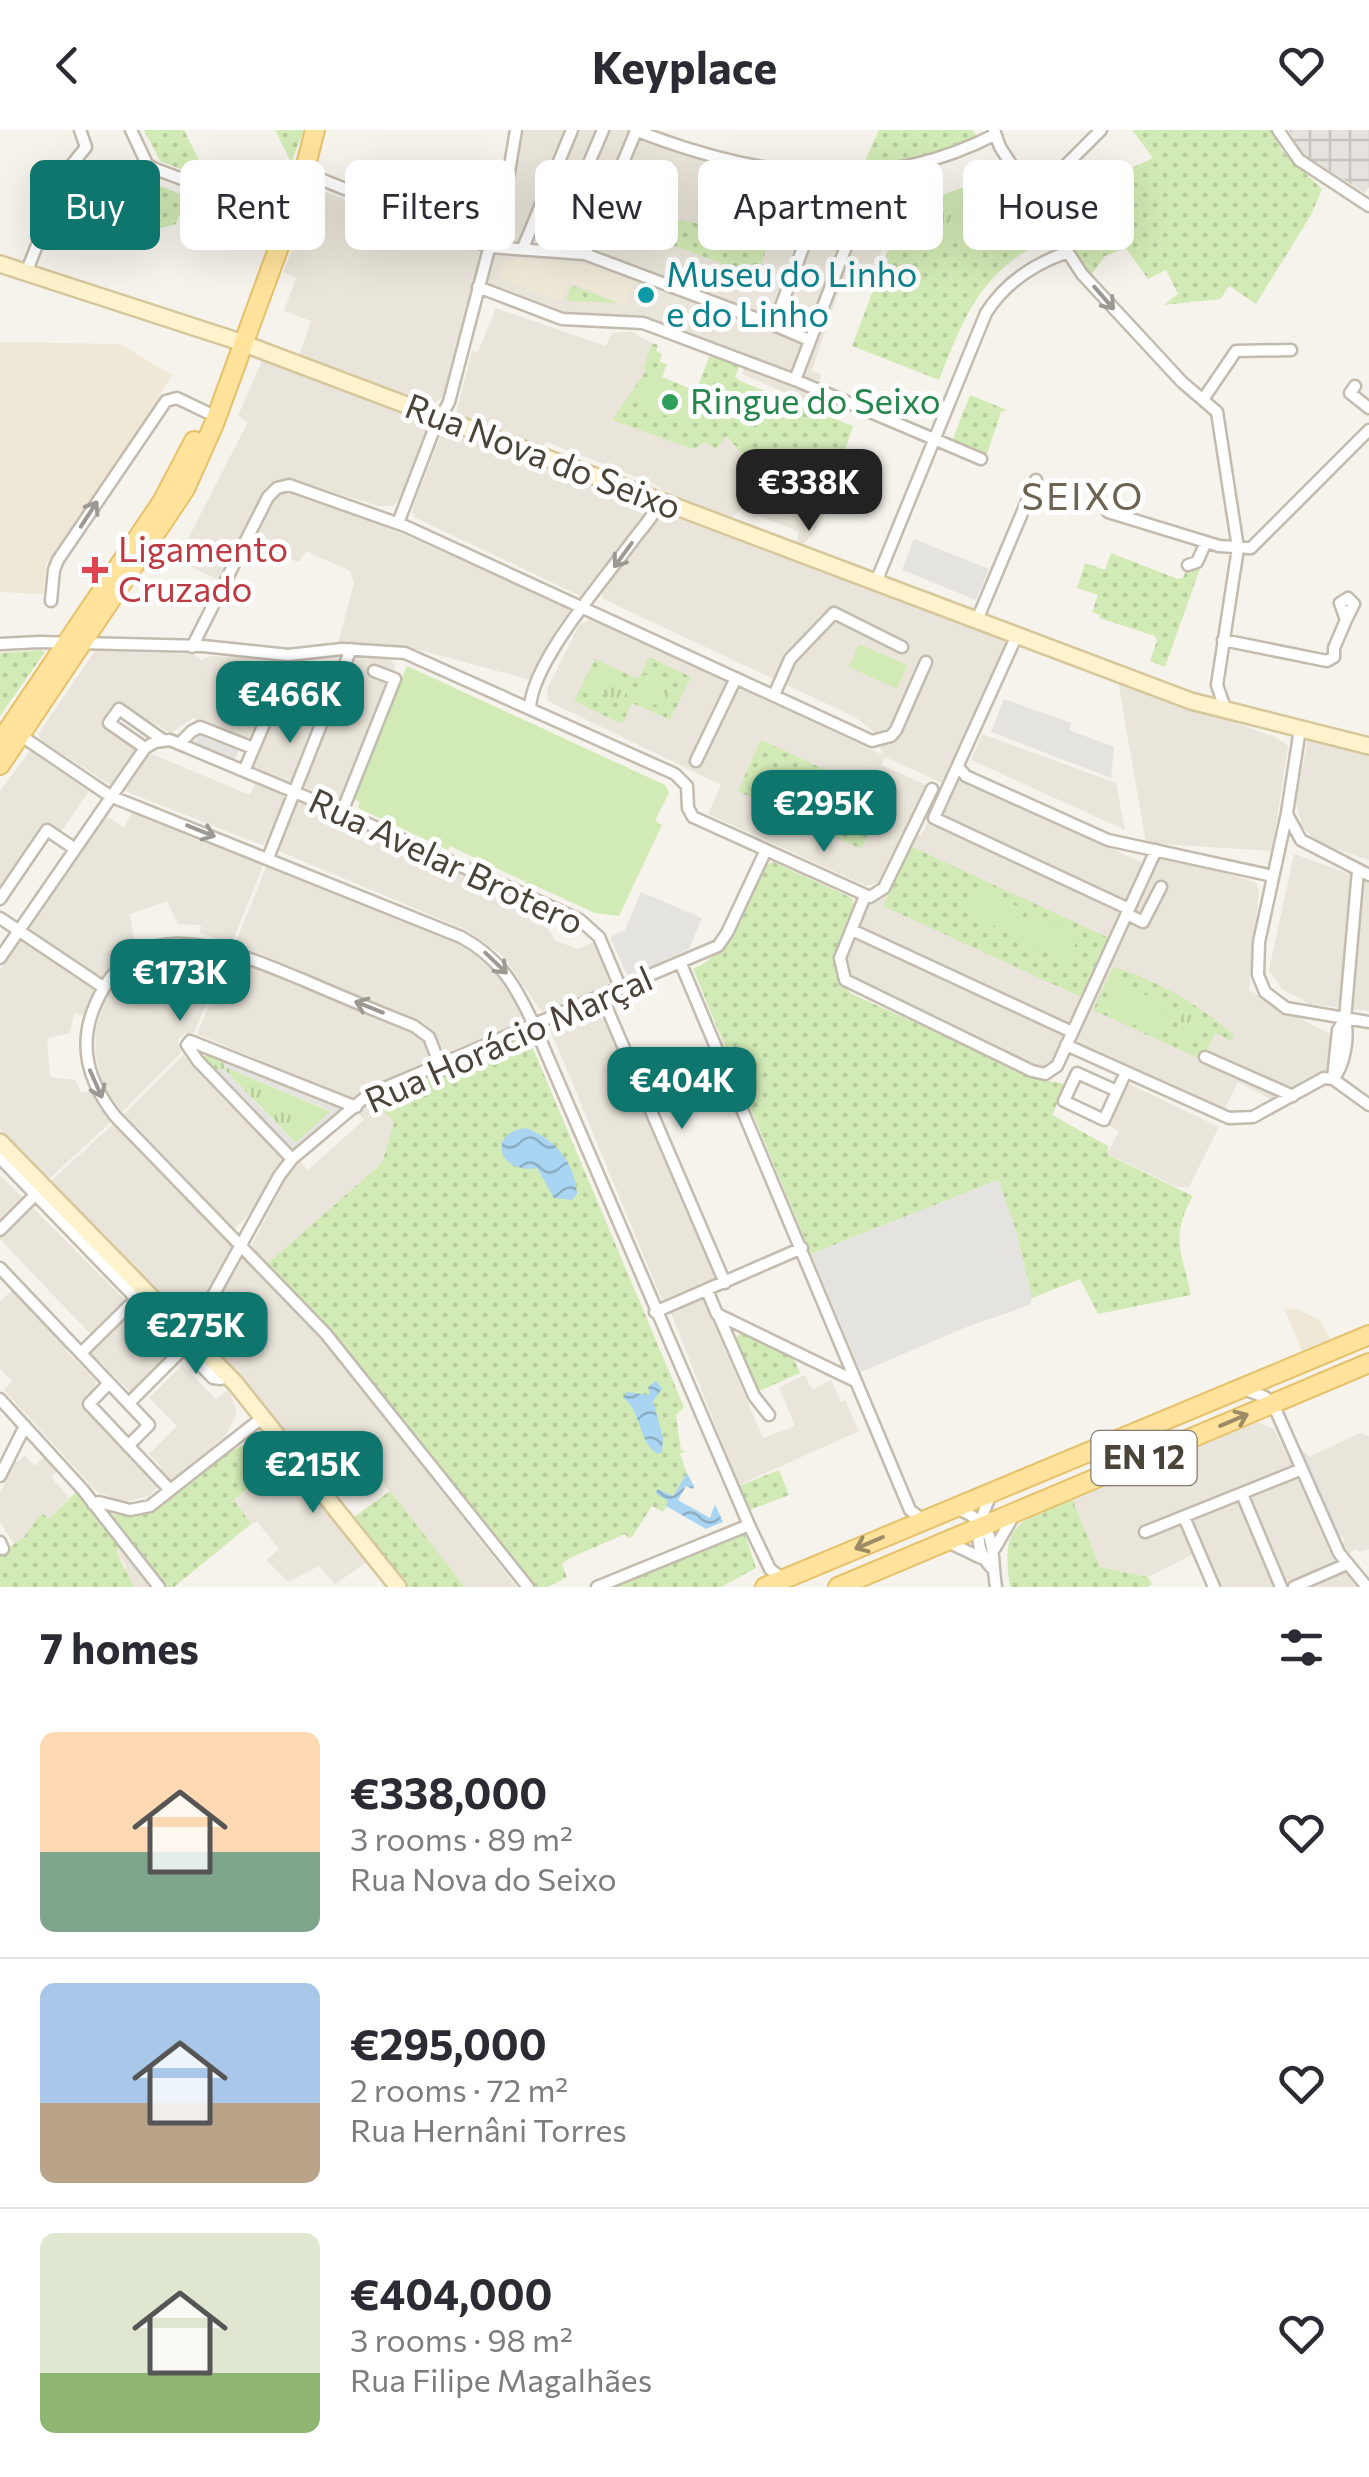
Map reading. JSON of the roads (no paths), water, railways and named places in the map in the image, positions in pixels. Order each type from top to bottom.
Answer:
[{"type":"main road","points":[[306,160],[315,130]]},
{"type":"main road","points":[[0,742],[185,489],[214,424],[268,250]]},
{"type":"main road","points":[[0,764],[162,502],[238,342],[275,250]]},
{"type":"main road","name":"Rua Nova do Seixo","points":[[0,264],[238,342],[1191,701],[1369,746]]},
{"type":"main road","points":[[0,1142],[40,1191],[140,1295],[187,1343],[230,1379],[398,1587]]},
{"type":"main road","name":"EN 12","points":[[765,1587],[1369,1335]]},
{"type":"main road","name":"EN 12","points":[[838,1587],[1369,1363]]},
{"type":"main road","points":[[1089,1451],[1099,1462],[1120,1468],[1130,1443],[1128,1436]]},
{"type":"street","points":[[26,273],[66,172],[86,147],[80,130]]},
{"type":"street","points":[[131,130],[147,164],[180,179]]},
{"type":"street","points":[[509,160],[516,130]]},
{"type":"street","points":[[523,248],[572,130]]},
{"type":"street","points":[[590,160],[603,130]]},
{"type":"street","points":[[585,254],[635,130],[692,151],[742,160]]},
{"type":"street","points":[[1071,160],[1101,130]]},
{"type":"street","points":[[1278,130],[1299,160],[1369,206]]},
{"type":"street","points":[[929,160],[958,152],[994,132],[1010,160]]},
{"type":"street","points":[[515,248],[535,249]]},
{"type":"street","points":[[398,523],[448,402],[488,250]]},
{"type":"street","points":[[552,250],[585,254],[810,340]]},
{"type":"street","points":[[774,324],[802,250]]},
{"type":"street","points":[[795,380],[845,250]]},
{"type":"street","points":[[1064,250],[1135,334],[1182,382],[1215,407],[1238,548],[1216,685],[1227,712]]},
{"type":"street","points":[[876,582],[978,328],[992,304],[1016,279],[1066,253]]},
{"type":"street","points":[[478,287],[556,318],[643,323],[795,380],[981,458]]},
{"type":"street","points":[[1204,398],[1236,351],[1291,350]]},
{"type":"street","points":[[1355,386],[1350,393],[1369,408]]},
{"type":"street","points":[[51,601],[58,560],[166,401],[177,398],[206,412]]},
{"type":"street","points":[[1108,512],[1219,546],[1254,547],[1369,430]]},
{"type":"street","points":[[977,620],[1036,480]]},
{"type":"street","points":[[192,646],[268,496],[289,485],[398,523],[872,741],[891,736],[896,730],[926,662]]},
{"type":"street","points":[[530,708],[532,691],[573,615],[583,608],[660,500]]},
{"type":"street","points":[[1188,565],[1197,562],[1206,542]]},
{"type":"street","points":[[1219,546],[1237,567]]},
{"type":"street","points":[[774,695],[790,658],[834,613],[902,647]]},
{"type":"street","points":[[1222,640],[1328,661],[1334,657],[1346,620]]},
{"type":"street","points":[[1017,635],[934,818],[1143,922],[1161,887]]},
{"type":"street","points":[[0,644],[192,646],[288,656],[351,649],[411,654],[677,775],[687,786],[688,808],[693,818],[865,896],[875,896],[884,888],[932,788]]},
{"type":"street","points":[[268,858],[351,649]]},
{"type":"street","points":[[342,812],[395,679],[374,672]]},
{"type":"street","points":[[696,761],[736,678]]},
{"type":"street","points":[[1191,701],[1209,694],[1216,685]]},
{"type":"street","points":[[506,697],[532,691]]},
{"type":"street","points":[[244,771],[272,703]]},
{"type":"street","name":"Rua Avelar Brotero","points":[[145,748],[109,723],[119,709],[164,740],[342,812],[589,925],[600,938],[621,989]]},
{"type":"street","points":[[179,744],[200,727],[253,748]]},
{"type":"street","points":[[1300,729],[1256,964],[1260,985],[1286,1008],[1369,1022]]},
{"type":"street","points":[[20,735],[110,796],[471,942],[508,973],[534,1025],[749,1525],[770,1570],[784,1579]]},
{"type":"street","points":[[0,958],[145,748],[164,740]]},
{"type":"street","points":[[958,767],[966,776],[1108,840],[1273,876]]},
{"type":"street","points":[[1287,813],[1301,840],[1364,873],[1346,1019],[1348,1032],[1338,1073],[1333,1078]]},
{"type":"street","points":[[0,899],[48,830],[75,849]]},
{"type":"street","points":[[1280,846],[1301,840]]},
{"type":"street","name":"Rua Horácio Marçal","points":[[129,1404],[187,1343],[292,1159],[368,1095],[681,964],[722,942],[766,850]]},
{"type":"street","points":[[865,896],[840,963],[848,982],[1037,1073],[1053,1070],[1156,850]]},
{"type":"street","points":[[0,918],[103,988]]},
{"type":"street","points":[[852,930],[1072,1032]]},
{"type":"street","points":[[440,1065],[430,1037],[414,1026],[203,943],[175,942],[154,947],[122,966],[103,988],[89,1019],[86,1042],[93,1084],[115,1116],[326,1334],[528,1587]]},
{"type":"street","points":[[681,964],[910,1510],[923,1520]]},
{"type":"street","points":[[602,997],[725,1283]]},
{"type":"street","points":[[292,1159],[198,1061],[187,1045],[190,1042],[356,1107]]},
{"type":"street","points":[[1066,1045],[1229,1118],[1253,1117],[1324,1078],[1333,1078],[1369,1105]]},
{"type":"street","points":[[1205,1057],[1293,1096]]},
{"type":"street","points":[[1117,1091],[1077,1073],[1064,1101],[1104,1120],[1125,1074]]},
{"type":"street","points":[[0,1158],[40,1191],[0,1230]]},
{"type":"street","points":[[655,1312],[802,1248]]},
{"type":"street","points":[[0,1268],[149,1425],[128,1446]]},
{"type":"street","points":[[707,1290],[754,1396],[768,1416]]},
{"type":"street","points":[[80,1353],[140,1295]]},
{"type":"street","points":[[718,1314],[856,1382]]},
{"type":"street","points":[[1272,1404],[1275,1385],[1292,1367]]},
{"type":"street","points":[[109,1383],[88,1404],[170,1490]]},
{"type":"street","points":[[1236,1389],[1258,1392],[1272,1404],[1338,1553],[1367,1587]]},
{"type":"street","points":[[0,1399],[93,1504],[159,1587]]},
{"type":"street","points":[[93,1504],[130,1510],[150,1506],[263,1418]]},
{"type":"street","points":[[0,1476],[25,1426]]},
{"type":"street","points":[[1145,1532],[1302,1469]]},
{"type":"street","points":[[981,1558],[978,1536],[992,1492]]},
{"type":"street","points":[[1242,1494],[1281,1587]]},
{"type":"street","points":[[954,1508],[975,1517],[988,1532],[995,1549],[996,1587]]},
{"type":"street","points":[[995,1549],[1015,1512]]},
{"type":"street","points":[[1184,1516],[1214,1587]]},
{"type":"street","points":[[596,1587],[749,1525]]},
{"type":"street","points":[[947,1542],[965,1548],[994,1570]]},
{"type":"street","points":[[1294,1587],[1347,1564]]},
{"type":"street","points":[[1347,1587],[1359,1577]]},
{"type":"water","points":[[526,1128],[546,1138],[568,1162],[577,1194],[572,1200],[554,1198],[537,1168],[513,1165],[506,1159],[502,1144],[506,1137]]},
{"type":"water","points":[[656,1381],[662,1389],[653,1401],[663,1438],[662,1452],[658,1454],[647,1443],[633,1410],[623,1398],[627,1392],[650,1395],[648,1387]]},
{"type":"water","points":[[687,1473],[693,1489],[686,1486],[678,1500],[710,1518],[715,1504],[723,1522],[706,1529],[666,1506],[668,1501],[655,1493],[658,1489],[673,1496]]},
{"type":"place","name":"Museu do Linho e do Linho","points":[[646,295]]},
{"type":"place","name":"Ringue do Seixo","points":[[670,402]]},
{"type":"place","name":"Ligamento Cruzado","points":[[95,570]]},
{"type":"district","name":"SEIXO","points":[[1083,497]]}]
